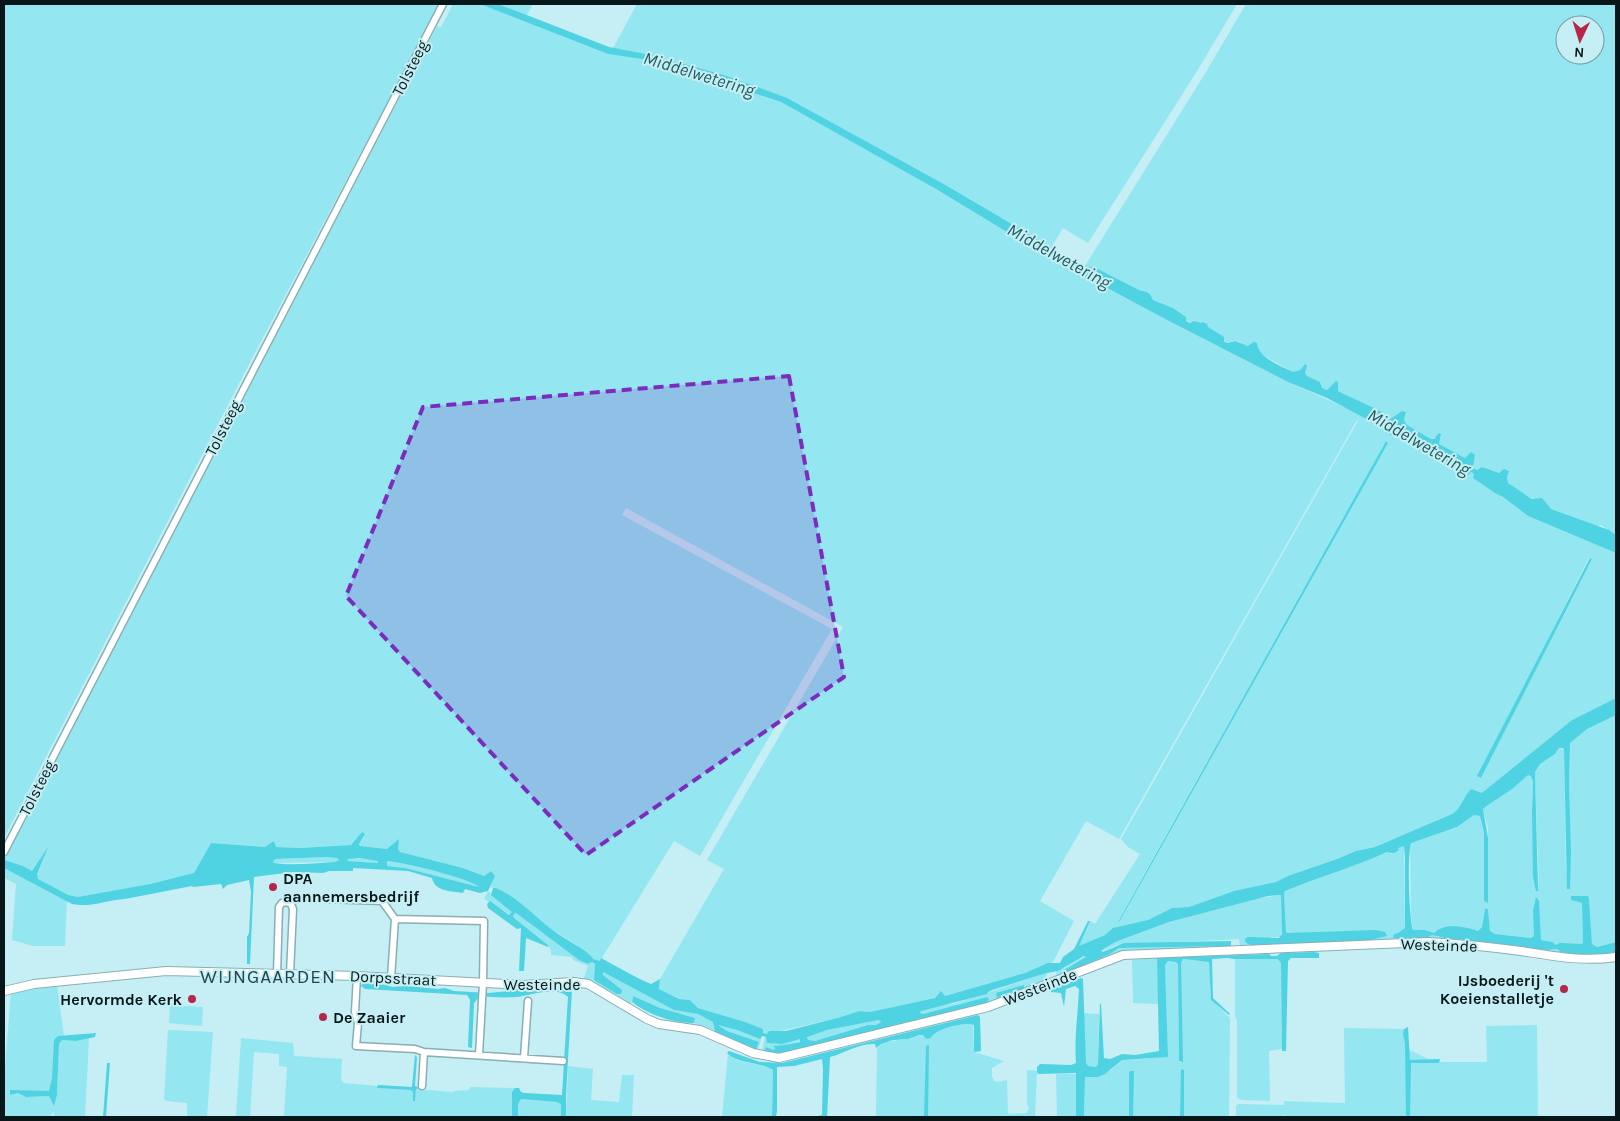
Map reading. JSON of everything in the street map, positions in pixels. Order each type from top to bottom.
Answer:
[{"type":"street","name":"Tolsteeg","points":[[4,852],[444,4]]},
{"type":"street","points":[[326,899],[382,901],[395,919],[391,978]]},
{"type":"street","points":[[277,974],[280,907],[282,903],[287,902],[293,908],[290,974]]},
{"type":"street","points":[[395,919],[484,921],[479,1055]]},
{"type":"street","name":"Westeinde","points":[[483,987],[574,982],[588,984],[646,1020],[700,1030],[753,1053],[779,1058],[988,1007],[1123,955],[1430,942],[1463,944],[1579,959],[1616,957]]},
{"type":"street","name":"Dorpsstraat","points":[[4,991],[34,984],[166,971],[357,976],[483,987]]},
{"type":"street","points":[[357,976],[355,1012],[358,1023],[356,1046],[563,1061]]},
{"type":"street","points":[[524,1058],[528,1000]]},
{"type":"street","points":[[422,1086],[424,1052]]},
{"type":"highlighted area","points":[[789,376],[844,677],[586,855],[346,596],[423,407]]},
{"type":"shaded area","points":[[4,4],[439,4],[246,370],[4,838]]},
{"type":"shaded area","points":[[453,4],[480,4],[608,54],[648,60],[781,102],[936,189],[1038,251],[1169,321],[1288,382],[1380,423],[1383,421],[1389,425],[1389,434],[1396,437],[1403,436],[1410,443],[1465,473],[1471,472],[1474,474],[1473,478],[1528,516],[1616,553],[1616,698],[1572,720],[1482,794],[1471,789],[1458,810],[1452,814],[1375,847],[1356,851],[1276,882],[1234,891],[1189,907],[1172,908],[1148,920],[1113,929],[1105,935],[1078,947],[1090,921],[1095,924],[1140,854],[1128,847],[1121,839],[1357,420],[1119,839],[1086,821],[1040,901],[1074,921],[1053,962],[1025,973],[945,996],[938,995],[935,998],[870,1012],[859,1011],[767,1034],[763,1033],[763,1029],[698,1008],[690,1000],[679,999],[659,989],[660,979],[724,869],[707,860],[843,627],[626,508],[622,515],[832,629],[700,856],[674,841],[600,961],[593,959],[577,945],[551,929],[500,890],[490,887],[495,876],[491,871],[484,876],[463,868],[400,852],[390,847],[387,849],[360,846],[359,844],[364,837],[362,832],[351,845],[301,848],[276,847],[274,842],[265,847],[211,843],[194,873],[78,897],[68,895],[38,880],[37,874],[46,850],[32,871],[4,860],[7,846],[15,833],[22,827],[437,26],[441,27]],"holes":[[[1386,441],[1388,443],[1118,922],[1118,921]],[[1589,558],[1592,559],[1481,778],[1478,776]]]},
{"type":"shaded area","points":[[498,4],[533,4],[527,15]]},
{"type":"shaded area","points":[[637,4],[1237,4],[1199,68],[1088,243],[1063,228],[1051,248],[942,183],[788,99],[724,75],[651,55],[613,48]]},
{"type":"shaded area","points":[[1246,4],[1616,4],[1616,535],[1601,525],[1597,526],[1551,509],[1544,503],[1524,494],[1508,483],[1509,471],[1499,473],[1482,467],[1477,470],[1473,468],[1475,455],[1465,458],[1438,444],[1441,435],[1431,439],[1407,425],[1404,420],[1406,414],[1402,411],[1390,420],[1384,418],[1385,414],[1338,391],[1338,382],[1336,381],[1327,390],[1322,388],[1320,382],[1307,376],[1305,373],[1307,366],[1304,365],[1300,370],[1293,372],[1261,354],[1251,346],[1236,341],[1224,342],[1224,337],[1201,324],[1186,321],[1186,317],[1173,308],[1153,300],[1147,292],[1141,291],[1096,268],[1085,266],[1206,72]]},
{"type":"shaded area","points":[[1616,715],[1616,942],[1597,947],[1592,944],[1589,899],[1571,900],[1582,903],[1582,944],[1556,945],[1541,940],[1540,928],[1534,930],[1534,937],[1531,938],[1495,934],[1490,931],[1488,909],[1485,909],[1482,927],[1478,931],[1469,929],[1437,930],[1434,933],[1413,930],[1411,917],[1410,843],[1457,827],[1474,815],[1480,816],[1484,832],[1484,901],[1488,903],[1488,828],[1483,809],[1528,774],[1533,782],[1532,813],[1539,889],[1535,772],[1540,764],[1555,754],[1559,748],[1564,750],[1566,871],[1570,888],[1570,743],[1587,729]]},
{"type":"shaded area","points":[[1404,845],[1405,928],[1393,938],[1407,939],[1429,937],[1432,935],[1546,950],[1557,949],[1561,952],[1588,956],[1616,952],[1616,955],[1598,958],[1490,945],[1251,947],[1240,946],[1239,939],[1116,945],[1102,952],[1114,942],[1169,922],[1254,899],[1281,895],[1281,937],[1271,937],[1259,945],[1367,941],[1386,936],[1288,933],[1286,932],[1284,893],[1387,852],[1392,854],[1392,850]]},
{"type":"shaded area","points":[[327,857],[339,860],[334,862],[274,863],[273,861],[276,859]]},
{"type":"shaded area","points":[[347,859],[375,860],[378,863],[347,861]]},
{"type":"shaded area","points":[[387,861],[449,875],[479,887],[405,868],[387,866]]},
{"type":"shaded area","points":[[4,868],[67,901],[65,946],[33,946],[12,940],[16,884],[4,878]]},
{"type":"shaded area","points":[[488,891],[512,911],[511,915],[484,899]]},
{"type":"shaded area","points":[[516,913],[579,960],[588,964],[592,962],[595,964],[594,980],[622,990],[603,975],[603,972],[674,1010],[698,1014],[713,1022],[714,1030],[694,1023],[695,1018],[660,1008],[633,996],[631,1004],[583,980],[588,966],[573,960],[572,957],[551,955],[549,946],[513,917]]},
{"type":"shaded area","points":[[1231,946],[1231,948],[1120,952],[1058,977],[1056,973],[1057,969],[1065,968],[1085,956],[1087,957],[1064,970],[1062,975],[1110,954],[1119,948]]},
{"type":"shaded area","points":[[1157,958],[1159,1004],[1133,1003],[1132,960]]},
{"type":"shaded area","points":[[1183,959],[1209,962],[1211,999],[1230,1018],[1229,1117],[1184,1117],[1184,1070],[1182,1069],[1180,1117],[1133,1117],[1129,1072],[1129,1117],[1084,1117],[1085,1077],[1098,1077],[1111,1070],[1122,1060],[1168,1056],[1165,965],[1168,961],[1178,964],[1179,1061],[1181,1063],[1181,963]]},
{"type":"shaded area","points":[[1235,959],[1278,959],[1281,962],[1282,1049],[1269,1051],[1270,1101],[1242,1100],[1237,1098]]},
{"type":"shaded area","points":[[1047,973],[1045,981],[988,1002],[988,997],[923,1014],[920,1013],[938,1005],[953,1004]]},
{"type":"shaded area","points":[[57,985],[64,1036],[58,1036],[51,1088],[49,1092],[10,1090],[10,1095],[18,1093],[26,1097],[49,1096],[54,1105],[57,1095],[59,1044],[62,1040],[76,1041],[89,1038],[85,1117],[54,1117],[54,1112],[51,1117],[4,1117],[4,1081],[11,991]]},
{"type":"shaded area","points":[[170,1005],[203,1007],[202,1026],[169,1023]]},
{"type":"shaded area","points":[[1083,1013],[1099,1014],[1098,1064],[1096,1067],[1088,1066],[1086,1063]]},
{"type":"shaded area","points":[[879,1020],[881,1022],[876,1025],[868,1025],[815,1041],[808,1040],[807,1036],[827,1030]]},
{"type":"shaded area","points":[[973,1023],[974,1052],[1004,1061],[992,1068],[992,1076],[994,1081],[1007,1080],[1008,1114],[1027,1113],[1029,1107],[1027,1105],[1027,1070],[1037,1071],[1035,1117],[876,1117],[877,1047],[888,1042],[921,1035],[926,1039],[931,1038],[943,1029]]},
{"type":"shaded area","points":[[718,1025],[760,1039],[762,1036],[758,1050],[756,1050],[759,1042],[727,1031]]},
{"type":"shaded area","points":[[1537,1025],[1538,1117],[1286,1117],[1284,1115],[1281,1117],[1236,1117],[1236,1106],[1238,1104],[1284,1105],[1284,1101],[1345,1103],[1344,1028],[1405,1029],[1406,1048],[1430,1060],[1443,1062],[1487,1062],[1486,1026]]},
{"type":"shaded area","points":[[168,1030],[213,1032],[207,1117],[187,1117],[187,1103],[164,1099]]},
{"type":"shaded area","points":[[765,1037],[775,1044],[800,1039],[800,1041],[774,1046],[775,1050],[762,1051]]},
{"type":"shaded area","points":[[241,1038],[293,1043],[294,1056],[342,1059],[341,1080],[344,1083],[411,1090],[413,1092],[413,1100],[415,1101],[416,1089],[453,1092],[469,1090],[471,1087],[515,1088],[512,1092],[512,1117],[284,1117],[287,1067],[279,1066],[279,1054],[254,1052],[250,1117],[236,1117]]},
{"type":"shaded area","points":[[728,1054],[743,1062],[762,1065],[773,1070],[772,1117],[722,1117]]},
{"type":"shaded area","points":[[568,1066],[593,1069],[591,1100],[619,1102],[622,1075],[634,1075],[632,1117],[566,1117]]},
{"type":"shaded area","points":[[1056,1074],[1076,1074],[1076,1117],[1057,1117]]},
{"type":"shaded area","points":[[516,1094],[519,1103],[521,1099],[561,1103],[561,1117],[515,1117]]},
{"type":"water","name":"Middelwetering","points":[[480,4],[498,4],[609,47],[651,55],[724,75],[787,98],[942,183],[1076,262],[1096,268],[1141,291],[1147,292],[1153,300],[1173,308],[1186,317],[1186,321],[1190,323],[1194,321],[1207,324],[1208,327],[1224,337],[1224,342],[1235,341],[1248,346],[1254,342],[1257,343],[1261,353],[1293,372],[1300,370],[1305,364],[1307,366],[1305,373],[1307,376],[1320,382],[1322,388],[1327,390],[1336,381],[1338,382],[1338,391],[1385,414],[1385,418],[1389,420],[1402,411],[1406,412],[1404,420],[1407,425],[1431,439],[1434,439],[1439,433],[1441,434],[1439,444],[1465,458],[1471,452],[1475,455],[1473,468],[1477,470],[1482,467],[1499,473],[1504,469],[1509,471],[1508,483],[1532,499],[1542,498],[1551,509],[1609,530],[1616,535],[1616,553],[1528,516],[1473,478],[1474,474],[1471,472],[1468,475],[1410,443],[1403,436],[1388,434],[1386,432],[1389,428],[1387,424],[1383,422],[1374,423],[1327,398],[1288,382],[1169,321],[1038,251],[936,189],[781,102],[648,60],[608,54]]},
{"type":"water","points":[[1386,441],[1388,443],[1118,922]]},
{"type":"water","points":[[1590,558],[1592,559],[1481,778],[1477,776]]},
{"type":"water","points":[[1616,698],[1616,715],[1587,729],[1570,743],[1570,889],[1567,889],[1564,750],[1559,748],[1555,754],[1540,764],[1535,772],[1538,891],[1536,891],[1533,877],[1533,782],[1531,776],[1528,775],[1512,789],[1483,809],[1488,838],[1488,903],[1484,901],[1484,832],[1480,816],[1474,815],[1457,827],[1411,843],[1409,873],[1413,930],[1425,930],[1434,933],[1449,926],[1478,931],[1482,927],[1485,909],[1488,909],[1490,931],[1495,934],[1531,938],[1534,936],[1533,911],[1536,897],[1539,901],[1541,940],[1552,942],[1556,945],[1560,943],[1582,944],[1582,903],[1571,900],[1571,896],[1588,896],[1592,944],[1597,947],[1616,942],[1616,952],[1588,956],[1561,952],[1557,949],[1546,950],[1432,935],[1425,939],[1393,938],[1394,934],[1405,928],[1404,846],[1398,848],[1399,850],[1395,852],[1387,852],[1284,893],[1286,932],[1288,933],[1376,930],[1385,932],[1387,936],[1367,941],[1251,945],[1246,943],[1245,939],[1248,937],[1279,938],[1282,934],[1281,895],[1268,896],[1169,922],[1115,942],[1101,951],[1103,952],[1124,943],[1231,941],[1231,946],[1119,948],[1110,954],[1062,975],[1061,972],[1086,957],[1084,956],[1058,971],[992,990],[987,994],[921,1011],[920,1013],[923,1014],[987,997],[989,999],[986,1004],[780,1053],[764,1051],[766,1047],[774,1050],[773,1046],[800,1042],[800,1039],[782,1044],[767,1043],[766,1037],[762,1036],[760,1039],[718,1025],[727,1031],[759,1042],[756,1050],[715,1032],[713,1022],[698,1014],[674,1010],[603,972],[603,975],[622,990],[621,994],[617,994],[594,980],[595,964],[592,962],[588,964],[579,960],[516,913],[513,917],[549,946],[526,938],[524,971],[519,971],[521,928],[517,929],[488,908],[487,904],[490,901],[509,915],[512,912],[491,895],[493,888],[496,888],[523,905],[548,927],[585,951],[593,959],[600,961],[601,958],[651,984],[660,979],[659,989],[679,999],[690,1000],[698,1008],[763,1029],[763,1033],[786,1031],[859,1011],[870,1012],[935,998],[941,991],[945,996],[1025,973],[1048,963],[1060,963],[1063,957],[1074,949],[1088,921],[1090,921],[1079,946],[1105,935],[1113,928],[1148,920],[1172,908],[1189,907],[1234,891],[1276,882],[1356,851],[1375,847],[1452,814],[1458,809],[1471,789],[1482,793],[1572,720]],"holes":[[[879,1020],[881,1022],[815,1041],[808,1040],[807,1037],[827,1030]]]},
{"type":"water","points":[[362,832],[365,834],[359,844],[360,846],[387,849],[399,839],[398,849],[400,852],[463,868],[484,876],[491,871],[495,876],[488,891],[480,893],[465,889],[463,893],[444,890],[436,886],[432,878],[408,871],[353,868],[353,871],[293,872],[254,877],[250,964],[247,964],[251,892],[249,880],[227,885],[223,889],[221,884],[192,886],[125,899],[79,905],[72,904],[4,868],[4,860],[32,871],[48,847],[37,874],[38,879],[68,895],[78,897],[150,884],[194,873],[211,843],[265,847],[274,841],[276,847],[301,848],[351,845]],"holes":[[[327,857],[339,860],[334,862],[288,864],[274,863],[273,861],[276,859]],[[359,858],[378,861],[378,863],[347,861],[348,859]],[[387,861],[408,864],[462,879],[479,887],[405,868],[387,866]]]},
{"type":"water","points":[[1281,953],[1319,953],[1319,958],[1291,958],[1288,961],[1286,1051],[1282,1051],[1281,963],[1278,959],[1212,959],[1213,998],[1229,1015],[1211,1000],[1209,962],[1183,959],[1181,963],[1183,1062],[1179,1061],[1178,964],[1168,961],[1165,965],[1167,1057],[1122,1060],[1105,1074],[1098,1077],[1085,1077],[1084,1117],[1076,1117],[1076,1073],[1038,1074],[1037,1072],[1037,1067],[1040,1064],[1071,1065],[1076,1063],[1079,989],[1075,986],[1066,989],[1064,1007],[1061,993],[1051,992],[1050,990],[1081,978],[1083,979],[1086,1063],[1088,1066],[1096,1067],[1098,1064],[1100,1003],[1104,1058],[1110,1059],[1122,1054],[1135,1055],[1159,1051],[1157,958],[1269,954],[1277,956]]},
{"type":"water","points":[[363,983],[392,987],[445,988],[454,991],[488,993],[523,990],[528,992],[571,987],[582,988],[572,990],[566,1117],[561,1117],[561,1104],[557,1102],[521,1099],[518,1104],[518,1117],[512,1117],[512,1092],[515,1088],[519,1088],[521,1092],[525,1093],[562,1095],[568,997],[550,991],[515,997],[480,996],[474,1003],[472,1048],[468,1047],[470,1000],[467,995],[365,989],[361,986]]},
{"type":"water","points":[[1024,985],[1024,990],[1007,993],[997,998],[996,993]]},
{"type":"water","points":[[633,996],[660,1008],[695,1018],[694,1023],[678,1022],[654,1014],[632,1002]]},
{"type":"water","points":[[978,1015],[980,1017],[981,1051],[974,1052],[974,1025],[964,1024],[944,1029],[931,1038],[926,1039],[923,1035],[919,1035],[908,1039],[893,1040],[876,1048],[875,1044],[863,1045],[830,1057],[827,1117],[814,1117],[822,1115],[822,1059],[794,1066],[777,1067],[777,1111],[776,1117],[772,1117],[773,1070],[762,1065],[737,1059],[727,1053],[729,1051],[760,1062],[782,1063]]},
{"type":"water","points":[[1408,1027],[1410,1060],[1440,1059],[1439,1063],[1411,1063],[1410,1117],[1406,1117],[1405,1043],[1403,1034],[1404,1029]]},
{"type":"water","points":[[96,1033],[95,1037],[76,1041],[62,1040],[59,1044],[57,1095],[54,1106],[49,1096],[26,1097],[18,1093],[10,1095],[10,1090],[49,1091],[52,1079],[54,1040],[58,1036]]},
{"type":"water","points":[[929,1045],[928,1117],[924,1117],[926,1046]]},
{"type":"water","points":[[415,1055],[417,1057],[415,1086],[420,1088],[416,1089],[415,1101],[413,1101],[413,1092],[411,1090],[377,1088],[378,1085],[412,1087]]},
{"type":"water","points":[[107,1063],[110,1063],[106,1117],[103,1117]]},
{"type":"water","points":[[1181,1069],[1184,1070],[1184,1117],[1180,1117]]},
{"type":"water","points":[[1134,1071],[1133,1117],[1129,1117],[1129,1072]]},
{"type":"place","name":"DPA aannemersbedrijf","points":[[273,887]]},
{"type":"place","name":"IJsboederij 't Koeienstalletje","points":[[1564,989]]},
{"type":"place","name":"Hervormde Kerk","points":[[192,999]]},
{"type":"place","name":"De Zaaier","points":[[323,1017]]},
{"type":"district","name":"WIJNGAARDEN","points":[[268,977]]}]
